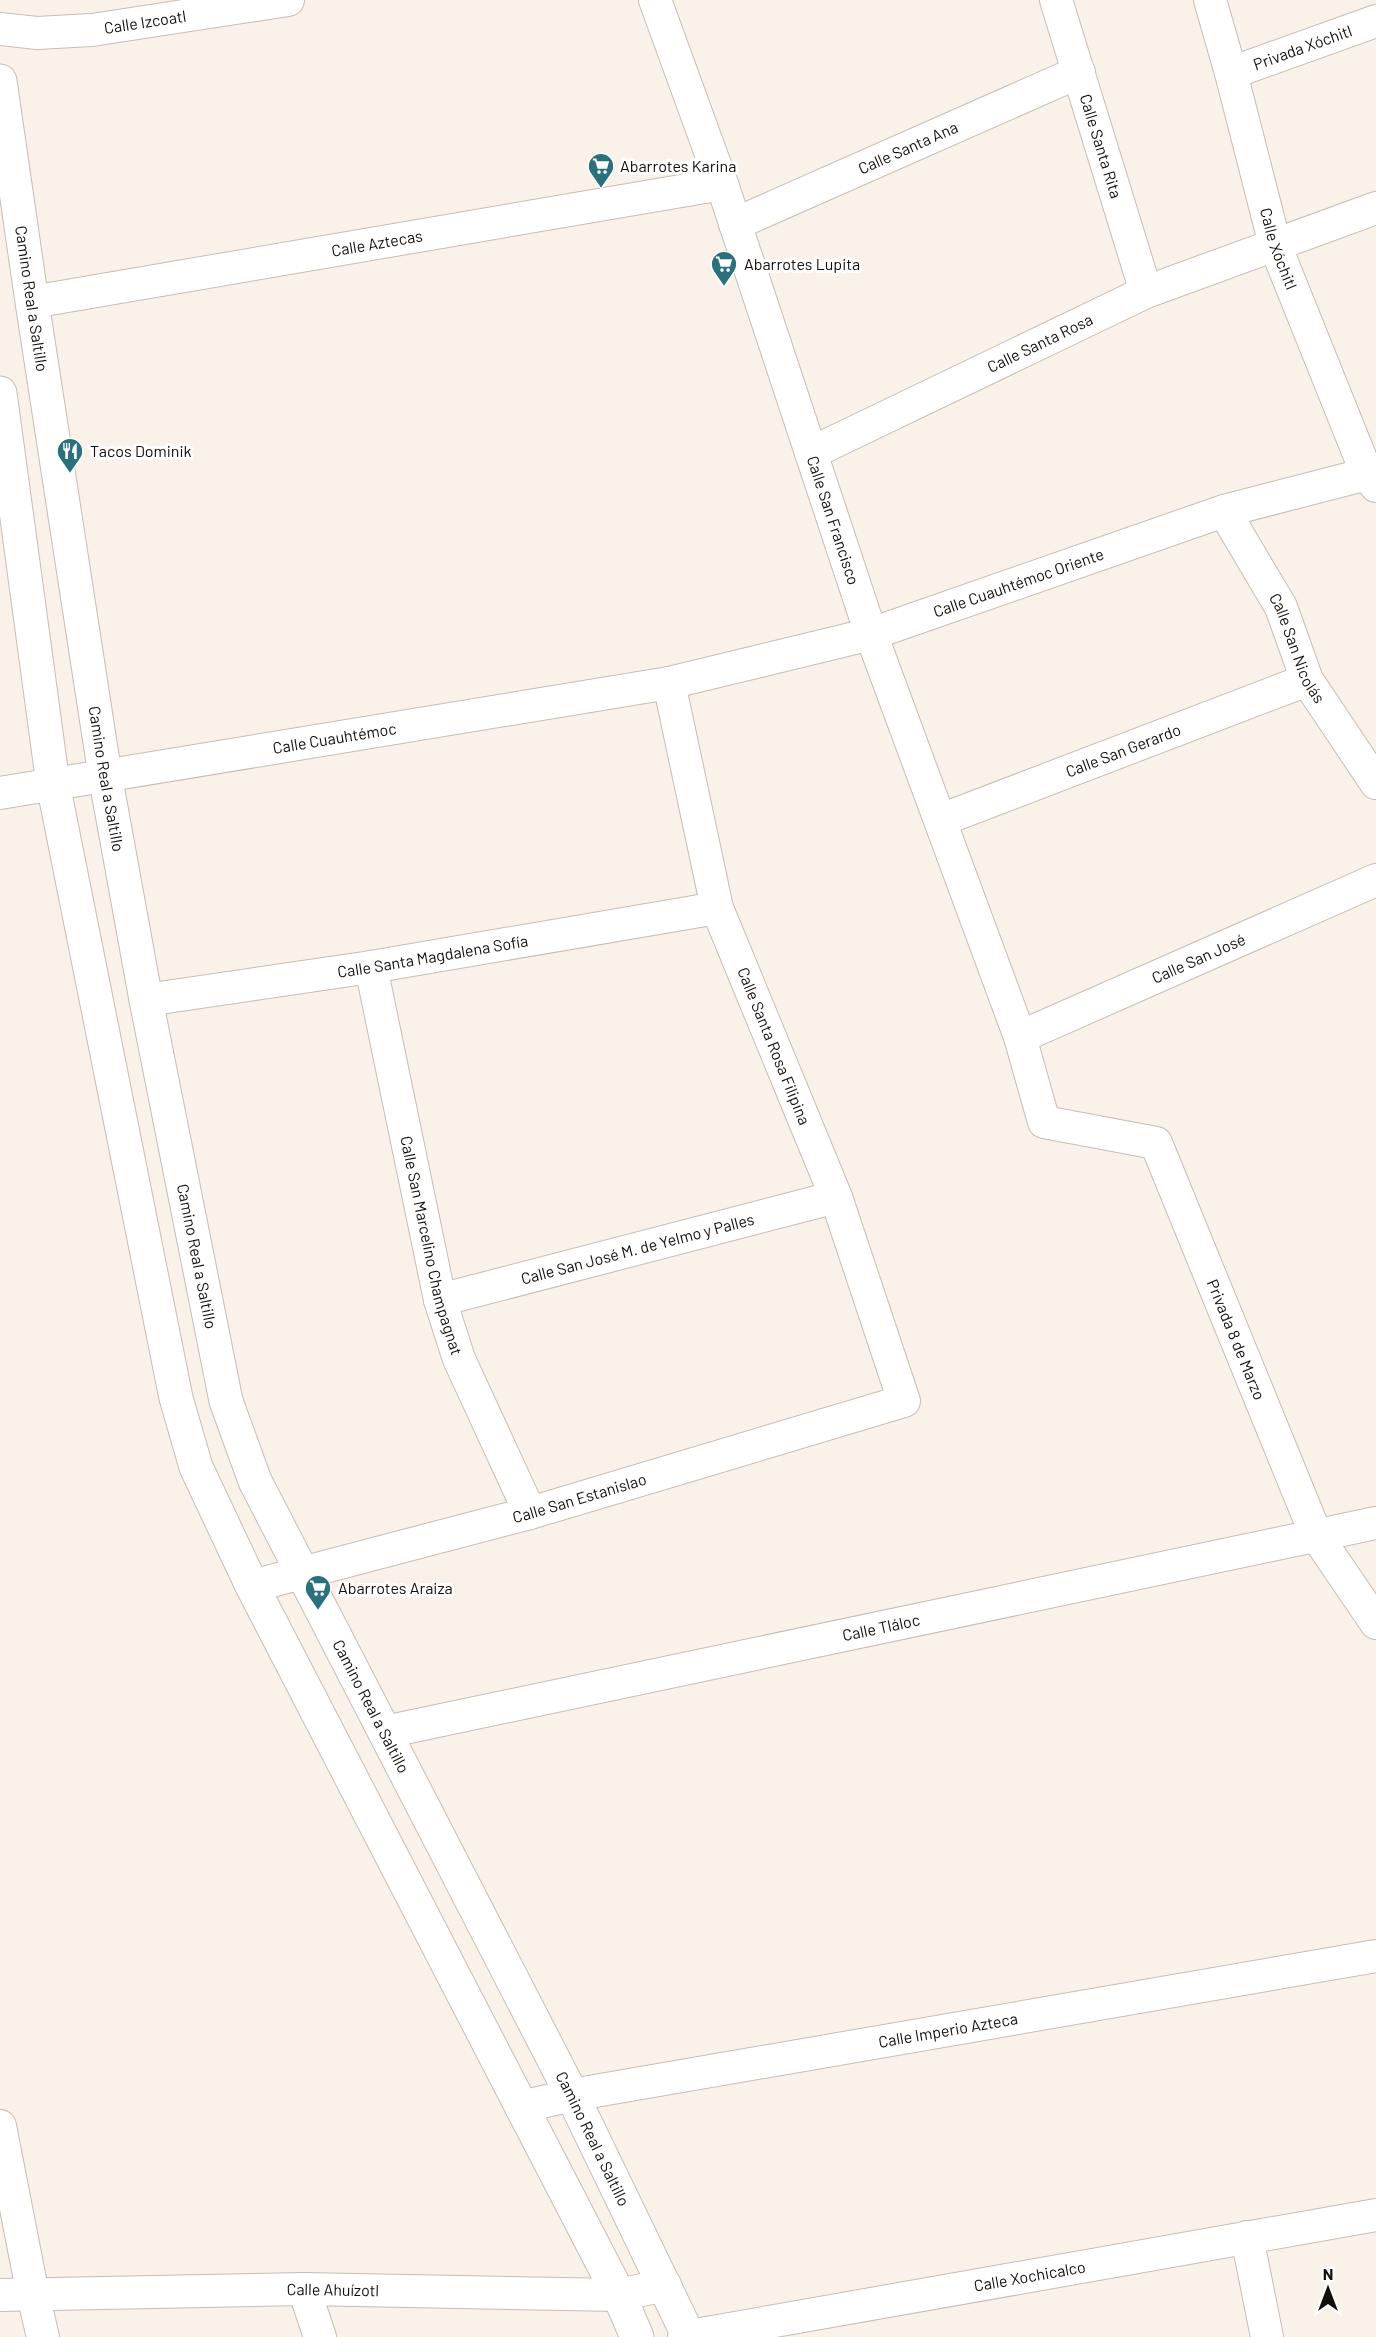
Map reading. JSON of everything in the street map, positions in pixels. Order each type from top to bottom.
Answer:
[{"type":"street","name":"Calle Izcoatl","points":[[0,29],[38,33],[92,30],[288,0]]},
{"type":"street","name":"Calle Santa Rita","points":[[1056,0],[1146,292]]},
{"type":"street","name":"Calle Xóchitl","points":[[1210,0],[1275,245],[1372,480]]},
{"type":"street","name":"Calle San Francisco","points":[[658,1],[722,184],[871,634],[1020,1037],[1044,1122],[1156,1143]]},
{"type":"street","name":"Privada Xóchitl","points":[[1231,73],[1376,21]]},
{"type":"street","name":"Calle Santa Ana","points":[[735,224],[1079,72]]},
{"type":"street","name":"Camino Real a Saltillo","points":[[0,81],[105,775],[146,1000],[226,1401],[255,1481],[572,2095],[665,2285],[687,2337]]},
{"type":"street","name":"Calle Aztecas","points":[[32,302],[722,184]]},
{"type":"street","name":"Calle Santa Rosa","points":[[811,453],[1146,292],[1376,208]]},
{"type":"street","points":[[0,393],[53,784],[177,1398],[196,1467],[252,1586],[619,2295],[637,2337]]},
{"type":"street","name":"Calle Cuauhtémoc Oriente","points":[[669,683],[871,634],[1224,511],[1372,480]]},
{"type":"street","name":"Calle San Nicolás","points":[[1224,511],[1281,607],[1306,680],[1365,750],[1376,783]]},
{"type":"street","name":"Calle San Gerardo","points":[[941,820],[1306,680]]},
{"type":"street","name":"Calle Cuauhtémoc","points":[[0,793],[669,683]]},
{"type":"street","name":"Calle Santa Rosa Filipina","points":[[669,683],[717,908],[836,1197],[904,1401]]},
{"type":"street","name":"Calle San José","points":[[1020,1037],[1376,880]]},
{"type":"street","name":"Calle Santa Magdalena Sofía","points":[[146,1000],[370,967],[717,908]]},
{"type":"street","name":"Calle San Marcelino Champagnat","points":[[370,967],[440,1300],[459,1359],[530,1513]]},
{"type":"street","name":"Privada 8 de Marzo","points":[[1156,1143],[1316,1535],[1376,1623]]},
{"type":"street","name":"Calle San José M. de Yelmo y Palles","points":[[440,1300],[836,1197]]},
{"type":"street","name":"Calle San Estanislao","points":[[252,1586],[530,1513],[904,1401]]},
{"type":"street","name":"Calle Tláloc","points":[[385,1732],[1376,1523]]},
{"type":"street","name":"Calle Imperio Azteca","points":[[521,2107],[572,2095],[1376,1956]]},
{"type":"street","points":[[0,2126],[43,2337]]},
{"type":"street","name":"Calle Xochicalco","points":[[687,2337],[1376,2215]]},
{"type":"street","points":[[1247,2237],[1267,2337]]},
{"type":"street","name":"Calle Ahuízotl","points":[[0,2295],[304,2289],[619,2295],[665,2285]]},
{"type":"street","points":[[304,2289],[320,2337]]},
{"type":"place","name":"Abarrotes Karina","points":[[601,189]]},
{"type":"place","name":"Abarrotes Lupita","points":[[724,287]]},
{"type":"place","name":"Tacos Dominik","points":[[70,474]]},
{"type":"place","name":"Abarrotes Araiza","points":[[318,1611]]}]
